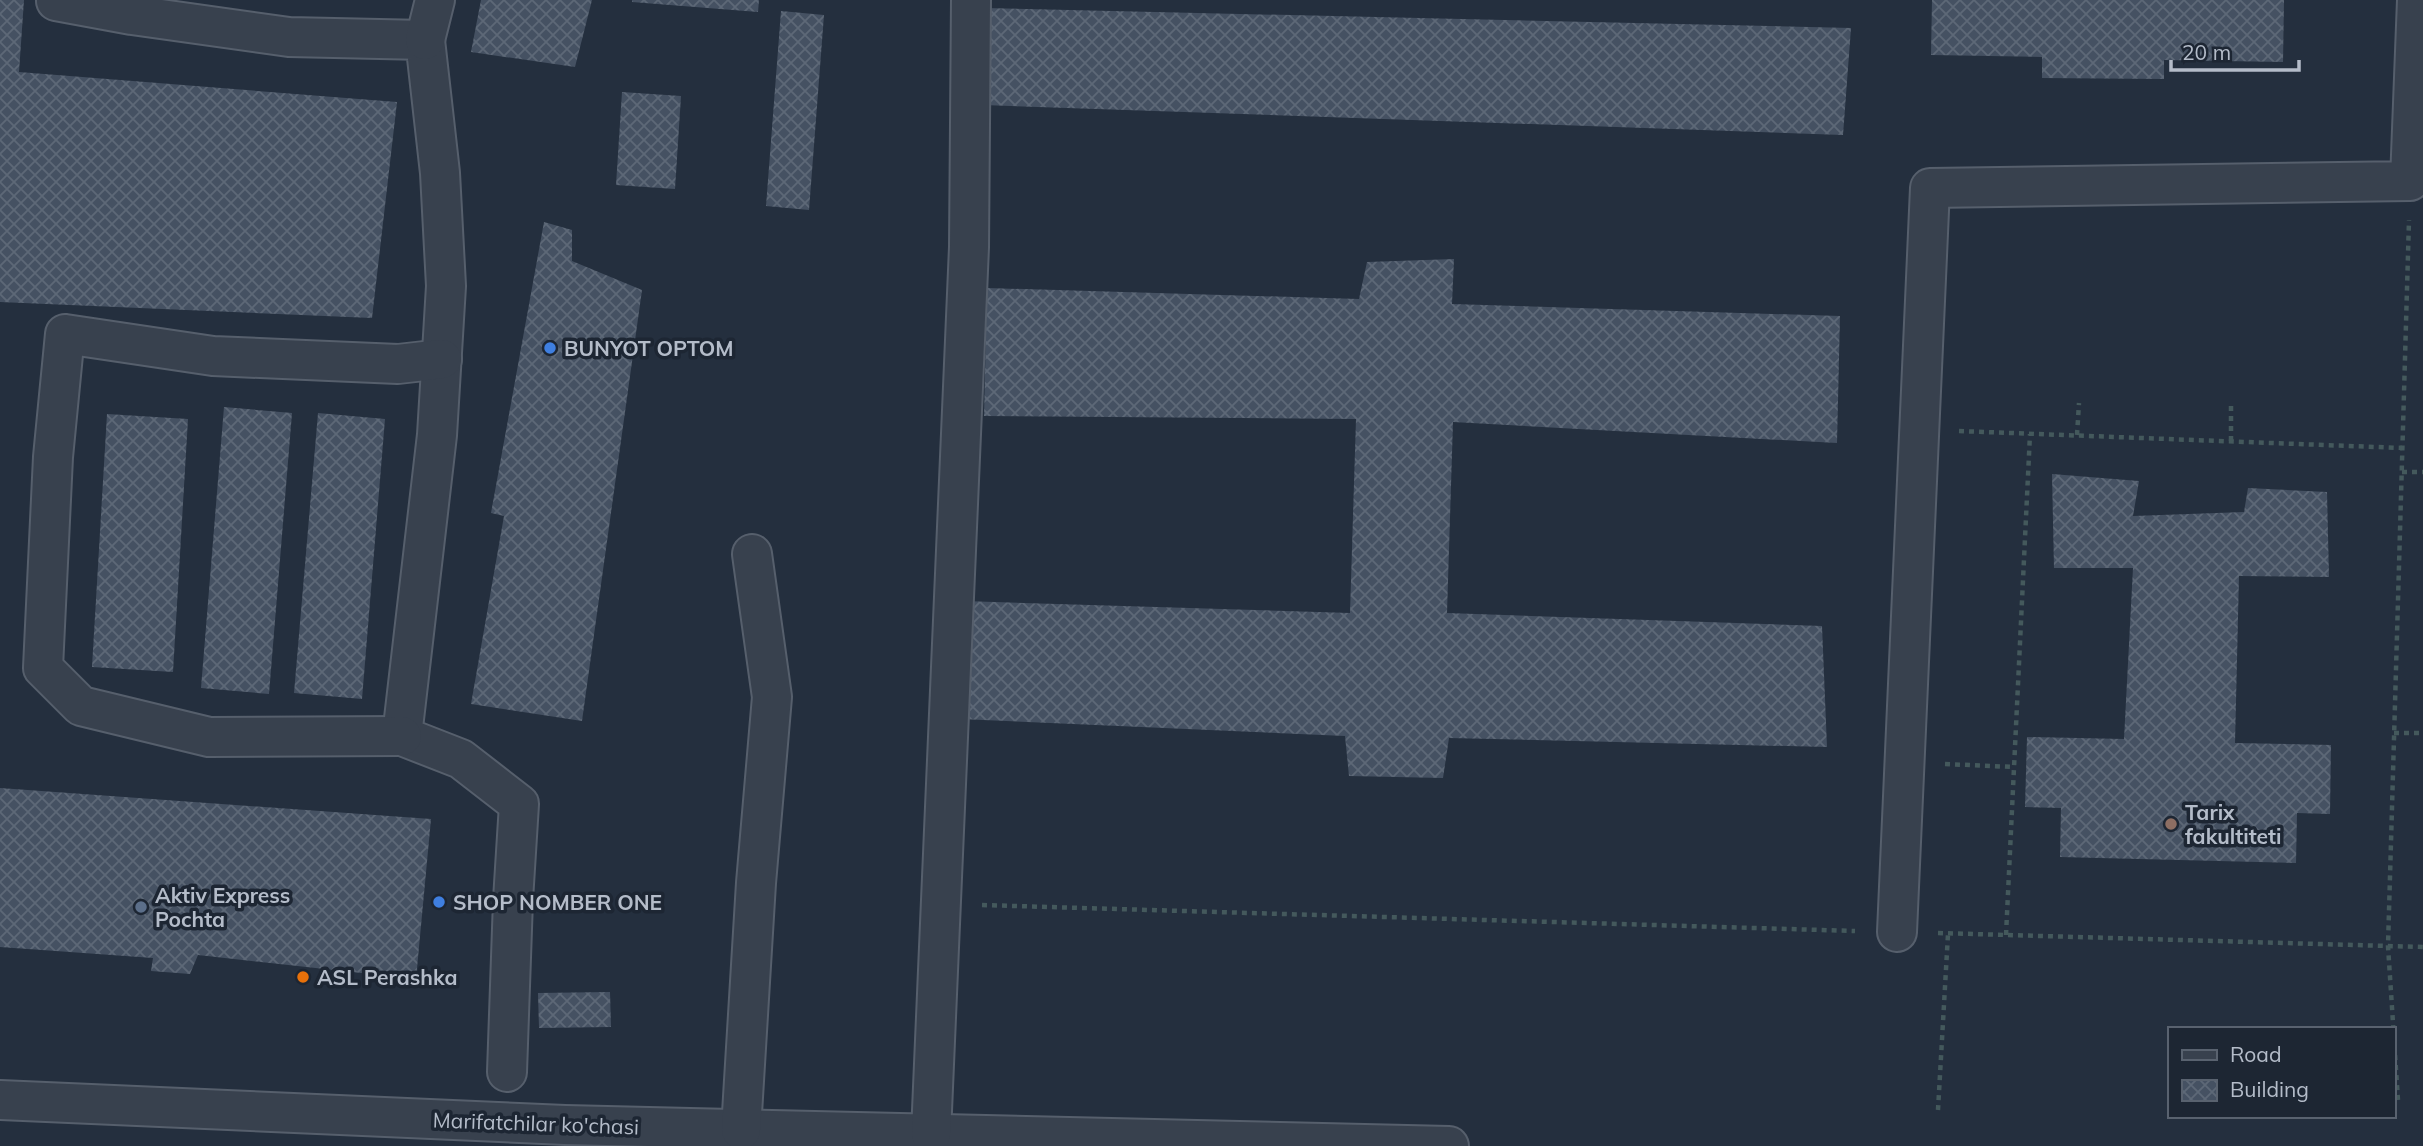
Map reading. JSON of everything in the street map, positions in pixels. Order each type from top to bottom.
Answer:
[{"type":"street","points":[[402,736],[437,435],[446,286],[440,173],[425,40],[435,0]]},
{"type":"street","points":[[931,1134],[969,247],[971,0]]},
{"type":"street","points":[[1897,932],[1930,188],[2410,181],[2418,125],[2417,0]]},
{"type":"street","points":[[56,1],[132,15],[289,37],[425,40]]},
{"type":"street","points":[[442,359],[398,364],[213,356],[65,334],[53,457],[43,668],[81,706],[209,737],[402,736],[461,759],[519,804],[507,1072]]},
{"type":"street","points":[[729,1135],[756,883],[772,697],[752,554]]},
{"type":"street","name":"Marifatchilar ko'chasi","points":[[0,1100],[565,1125],[729,1135],[931,1134],[1449,1146]]},
{"type":"path","points":[[2394,1027],[2388,946],[2410,181]]},
{"type":"path","points":[[2077,435],[2080,403]]},
{"type":"path","points":[[2231,405],[2231,442]]},
{"type":"path","points":[[1919,429],[2402,449]]},
{"type":"path","points":[[2006,935],[2030,434]]},
{"type":"path","points":[[2402,472],[2423,472]]},
{"type":"path","points":[[2394,733],[2423,733]]},
{"type":"path","points":[[1905,762],[2014,767]]},
{"type":"path","points":[[941,904],[2423,947]]},
{"type":"path","points":[[1938,1110],[1948,934]]},
{"type":"path","points":[[2395,1044],[2399,1100]]},
{"type":"building","points":[[0,0],[24,0],[19,72],[397,102],[372,318],[0,302]]},
{"type":"building","points":[[481,0],[592,0],[575,67],[471,52]]},
{"type":"building","points":[[632,0],[759,0],[758,12]]},
{"type":"building","points":[[1932,0],[2284,0],[2283,62],[2164,60],[2164,79],[2042,78],[2042,57],[1931,55]]},
{"type":"building","points":[[984,8],[1851,28],[1843,135],[983,105]]},
{"type":"building","points":[[781,11],[824,15],[809,210],[766,206]]},
{"type":"building","points":[[622,92],[681,96],[675,189],[616,185]]},
{"type":"building","points":[[544,222],[572,230],[572,261],[642,290],[582,721],[471,704],[504,516],[491,513]]},
{"type":"building","points":[[1454,259],[1452,304],[1840,316],[1837,443],[1453,422],[1447,613],[1822,626],[1827,747],[1449,738],[1443,778],[1349,776],[1345,736],[960,719],[963,601],[1350,613],[1356,419],[984,416],[987,288],[1359,299],[1367,262]]},
{"type":"building","points":[[224,407],[292,413],[269,694],[201,688]]},
{"type":"building","points":[[318,413],[385,419],[362,699],[294,693]]},
{"type":"building","points":[[107,414],[188,419],[173,672],[92,667]]},
{"type":"building","points":[[2052,474],[2139,481],[2133,516],[2244,512],[2248,488],[2327,492],[2329,577],[2239,576],[2235,743],[2331,745],[2330,814],[2297,813],[2296,863],[2060,857],[2061,808],[2025,807],[2027,737],[2124,739],[2133,568],[2054,568]]},
{"type":"building","points":[[0,788],[431,819],[416,979],[198,955],[190,974],[151,971],[153,958],[0,947]]},
{"type":"building","points":[[610,992],[611,1027],[539,1028],[538,993]]},
{"type":"place","name":"BUNYOT OPTOM","points":[[550,348]]},
{"type":"place","name":"Tarix fakultiteti","points":[[2171,824]]},
{"type":"place","name":"SHOP NOMBER ONE","points":[[439,902]]},
{"type":"place","name":"Aktiv Express Pochta","points":[[141,907]]},
{"type":"place","name":"ASL Perashka","points":[[303,977]]}]
